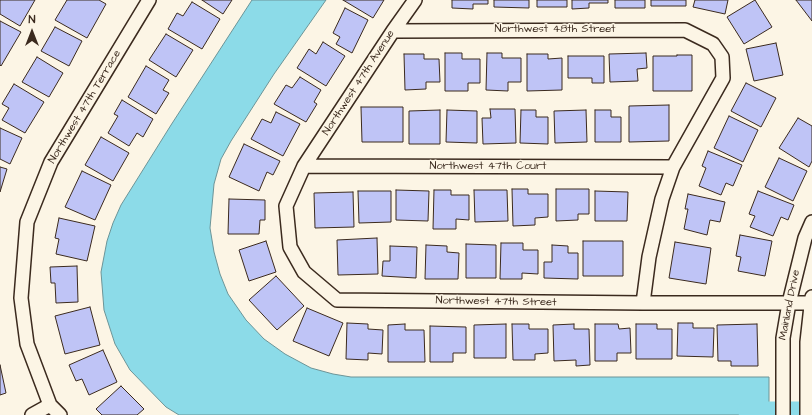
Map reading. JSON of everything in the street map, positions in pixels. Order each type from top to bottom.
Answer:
[{"type":"street","name":"Northwest 47th Terrace","points":[[50,405],[27,344],[20,298],[27,222],[51,162],[149,0]]},
{"type":"street","name":"Northwest 47th Avenue","points":[[304,166],[415,0]]},
{"type":"street","name":"Northwest 48th Street","points":[[393,31],[685,30],[713,44],[722,57],[722,78],[673,167]]},
{"type":"street","name":"Northwest 47th Court","points":[[304,166],[673,167]]},
{"type":"street","name":"Northwest 47th Street","points":[[304,166],[286,206],[290,247],[304,272],[337,300],[642,303],[788,303],[812,301]]},
{"type":"street","points":[[642,303],[649,257],[662,199],[673,167]]},
{"type":"street","name":"Mainland Drive","points":[[783,415],[783,338],[788,303],[804,238],[812,222]]},
{"type":"street","name":"Mainland Drive","points":[[807,415],[806,342],[812,301]]},
{"type":"street","points":[[32,415],[50,405],[60,415]]},
{"type":"water","points":[[252,0],[326,0],[274,74],[231,141],[221,159],[214,184],[210,228],[220,274],[228,294],[246,320],[264,339],[285,354],[311,368],[351,377],[769,377],[769,415],[179,415],[166,407],[130,370],[115,344],[104,310],[101,272],[107,241],[121,205]]},
{"type":"building","points":[[0,0],[35,0],[20,26],[0,14]]},
{"type":"building","points":[[67,0],[99,0],[106,4],[87,38],[55,20]]},
{"type":"building","points":[[202,0],[232,0],[223,14]]},
{"type":"building","points":[[343,0],[384,0],[373,18]]},
{"type":"building","points":[[452,0],[488,0],[488,4],[473,4],[473,9],[452,8]]},
{"type":"building","points":[[494,0],[529,0],[529,8],[494,7]]},
{"type":"building","points":[[537,0],[567,0],[567,7],[537,7]]},
{"type":"building","points":[[572,0],[608,0],[608,3],[589,3],[589,8],[572,9]]},
{"type":"building","points":[[615,0],[645,0],[645,8],[615,8]]},
{"type":"building","points":[[651,0],[686,0],[686,6],[651,6]]},
{"type":"building","points":[[695,0],[728,0],[725,14],[693,7]]},
{"type":"building","points":[[755,0],[772,27],[744,44],[727,17]]},
{"type":"building","points":[[796,0],[812,0],[812,21]]},
{"type":"building","points":[[192,2],[220,19],[202,49],[168,29],[177,13],[183,16]]},
{"type":"building","points":[[345,8],[368,20],[352,53],[336,44],[340,37],[333,33]]},
{"type":"building","points":[[0,21],[21,32],[1,66],[0,65]]},
{"type":"building","points":[[55,27],[82,41],[69,66],[41,51]]},
{"type":"building","points":[[166,34],[193,50],[176,77],[149,60]]},
{"type":"building","points":[[323,42],[345,56],[326,86],[297,68],[309,49],[316,54]]},
{"type":"building","points":[[776,43],[783,75],[754,81],[746,49]]},
{"type":"building","points":[[445,53],[462,53],[462,59],[480,59],[480,83],[468,83],[468,91],[445,91]]},
{"type":"building","points":[[487,53],[502,53],[502,58],[521,58],[521,82],[508,82],[508,91],[486,90]]},
{"type":"building","points":[[646,53],[647,68],[637,69],[638,81],[610,82],[609,54]]},
{"type":"building","points":[[404,54],[424,54],[424,59],[439,59],[440,82],[426,82],[426,89],[405,90]]},
{"type":"building","points":[[527,54],[548,54],[548,59],[562,58],[562,90],[527,91]]},
{"type":"building","points":[[692,55],[692,91],[653,91],[653,56]]},
{"type":"building","points":[[568,56],[604,56],[604,83],[592,83],[592,78],[568,78]]},
{"type":"building","points":[[37,57],[63,73],[49,97],[22,82]]},
{"type":"building","points":[[146,66],[169,80],[163,90],[169,93],[156,114],[128,97]]},
{"type":"building","points":[[300,77],[321,90],[314,102],[317,104],[306,122],[274,104],[286,85],[292,88]]},
{"type":"building","points":[[746,83],[776,98],[761,127],[731,111]]},
{"type":"building","points":[[14,84],[44,102],[25,133],[2,120],[9,108],[2,104]]},
{"type":"building","points":[[122,100],[153,119],[143,137],[137,133],[129,146],[108,133],[118,116],[114,114]]},
{"type":"building","points":[[669,105],[669,141],[629,142],[629,106]]},
{"type":"building","points":[[361,107],[403,107],[403,142],[362,142]]},
{"type":"building","points":[[490,109],[515,109],[516,143],[483,144],[482,118],[491,118]]},
{"type":"building","points":[[440,110],[440,144],[409,144],[409,111]]},
{"type":"building","points":[[447,110],[477,111],[477,143],[446,142]]},
{"type":"building","points":[[521,110],[536,110],[536,117],[548,117],[548,144],[520,143]]},
{"type":"building","points":[[586,110],[587,142],[555,143],[554,111]]},
{"type":"building","points":[[595,110],[611,110],[611,117],[621,117],[621,142],[595,142]]},
{"type":"building","points":[[276,112],[300,124],[283,156],[251,139],[262,119],[271,123]]},
{"type":"building","points":[[729,116],[758,130],[743,162],[714,148]]},
{"type":"building","points":[[798,118],[812,126],[812,161],[809,167],[779,148]]},
{"type":"building","points":[[0,128],[22,138],[10,164],[0,159]]},
{"type":"building","points":[[101,137],[129,153],[113,181],[85,165]]},
{"type":"building","points":[[244,144],[280,161],[273,175],[267,172],[259,191],[229,177]]},
{"type":"building","points":[[708,151],[742,165],[733,186],[726,183],[721,195],[699,186],[706,168],[702,166]]},
{"type":"building","points":[[779,158],[807,171],[793,201],[765,187]]},
{"type":"building","points":[[0,167],[7,169],[0,192]]},
{"type":"building","points":[[82,171],[111,185],[95,220],[65,207]]},
{"type":"building","points":[[512,189],[528,189],[528,194],[548,194],[548,217],[535,218],[535,225],[513,226]]},
{"type":"building","points":[[556,189],[589,189],[589,214],[578,214],[578,220],[556,221]]},
{"type":"building","points":[[396,190],[429,191],[428,221],[396,220]]},
{"type":"building","points":[[434,190],[451,190],[451,195],[469,195],[469,220],[456,219],[456,229],[433,229]]},
{"type":"building","points":[[474,190],[507,190],[508,221],[475,222]]},
{"type":"building","points":[[358,191],[391,191],[391,222],[359,223]]},
{"type":"building","points":[[595,191],[628,192],[627,221],[595,221]]},
{"type":"building","points":[[758,191],[794,205],[788,220],[781,217],[773,236],[750,227],[755,216],[749,214]]},
{"type":"building","points":[[353,192],[354,227],[315,228],[314,193]]},
{"type":"building","points":[[688,194],[725,202],[720,222],[710,220],[707,235],[684,229],[688,209],[685,209]]},
{"type":"building","points":[[229,199],[265,200],[265,220],[260,220],[259,234],[228,234]]},
{"type":"building","points":[[59,218],[95,226],[87,261],[56,254],[59,239],[55,238]]},
{"type":"building","points":[[740,235],[772,241],[765,276],[738,271],[741,257],[736,256]]},
{"type":"building","points":[[377,238],[378,274],[338,275],[337,240]]},
{"type":"building","points":[[266,241],[276,272],[249,281],[239,250]]},
{"type":"building","points":[[583,241],[623,241],[623,276],[583,276]]},
{"type":"building","points":[[675,242],[711,248],[706,284],[669,278]]},
{"type":"building","points":[[501,243],[523,243],[523,250],[538,250],[538,274],[522,273],[522,279],[500,279]]},
{"type":"building","points":[[466,244],[496,245],[496,278],[466,278]]},
{"type":"building","points":[[426,245],[447,246],[447,252],[459,253],[458,279],[425,279]]},
{"type":"building","points":[[552,245],[568,246],[568,253],[578,253],[578,279],[544,278],[544,262],[552,262]]},
{"type":"building","points":[[390,246],[417,247],[416,278],[382,276],[383,261],[390,261]]},
{"type":"building","points":[[77,266],[78,302],[56,303],[55,283],[51,283],[50,267]]},
{"type":"building","points":[[276,276],[304,306],[277,330],[249,300]]},
{"type":"building","points":[[90,307],[100,345],[65,354],[55,316]]},
{"type":"building","points":[[307,308],[343,323],[329,356],[293,341]]},
{"type":"building","points":[[347,323],[368,324],[368,329],[383,330],[382,354],[368,353],[368,360],[346,359]]},
{"type":"building","points":[[678,323],[693,323],[693,328],[714,328],[713,357],[677,356]]},
{"type":"building","points":[[405,324],[405,330],[424,330],[425,362],[388,362],[388,325]]},
{"type":"building","points":[[506,324],[506,358],[474,358],[474,325]]},
{"type":"building","points":[[512,324],[529,324],[529,329],[548,329],[548,353],[535,354],[535,360],[513,360]]},
{"type":"building","points":[[574,324],[574,329],[589,329],[590,365],[576,366],[576,360],[554,361],[553,325]]},
{"type":"building","points":[[595,324],[618,324],[619,329],[630,328],[631,353],[617,353],[617,361],[595,361]]},
{"type":"building","points":[[636,324],[657,324],[657,329],[672,329],[672,359],[636,359]]},
{"type":"building","points":[[757,324],[758,366],[731,366],[731,361],[718,361],[717,325]]},
{"type":"building","points":[[430,326],[466,327],[466,353],[453,353],[453,362],[430,362]]},
{"type":"building","points":[[103,350],[117,382],[89,395],[82,379],[76,381],[69,365]]},
{"type":"building","points":[[0,365],[6,393],[0,395]]},
{"type":"building","points":[[121,386],[144,409],[137,415],[102,415],[96,409]]},
{"type":"waterway","points":[[746,410],[812,410]]}]
